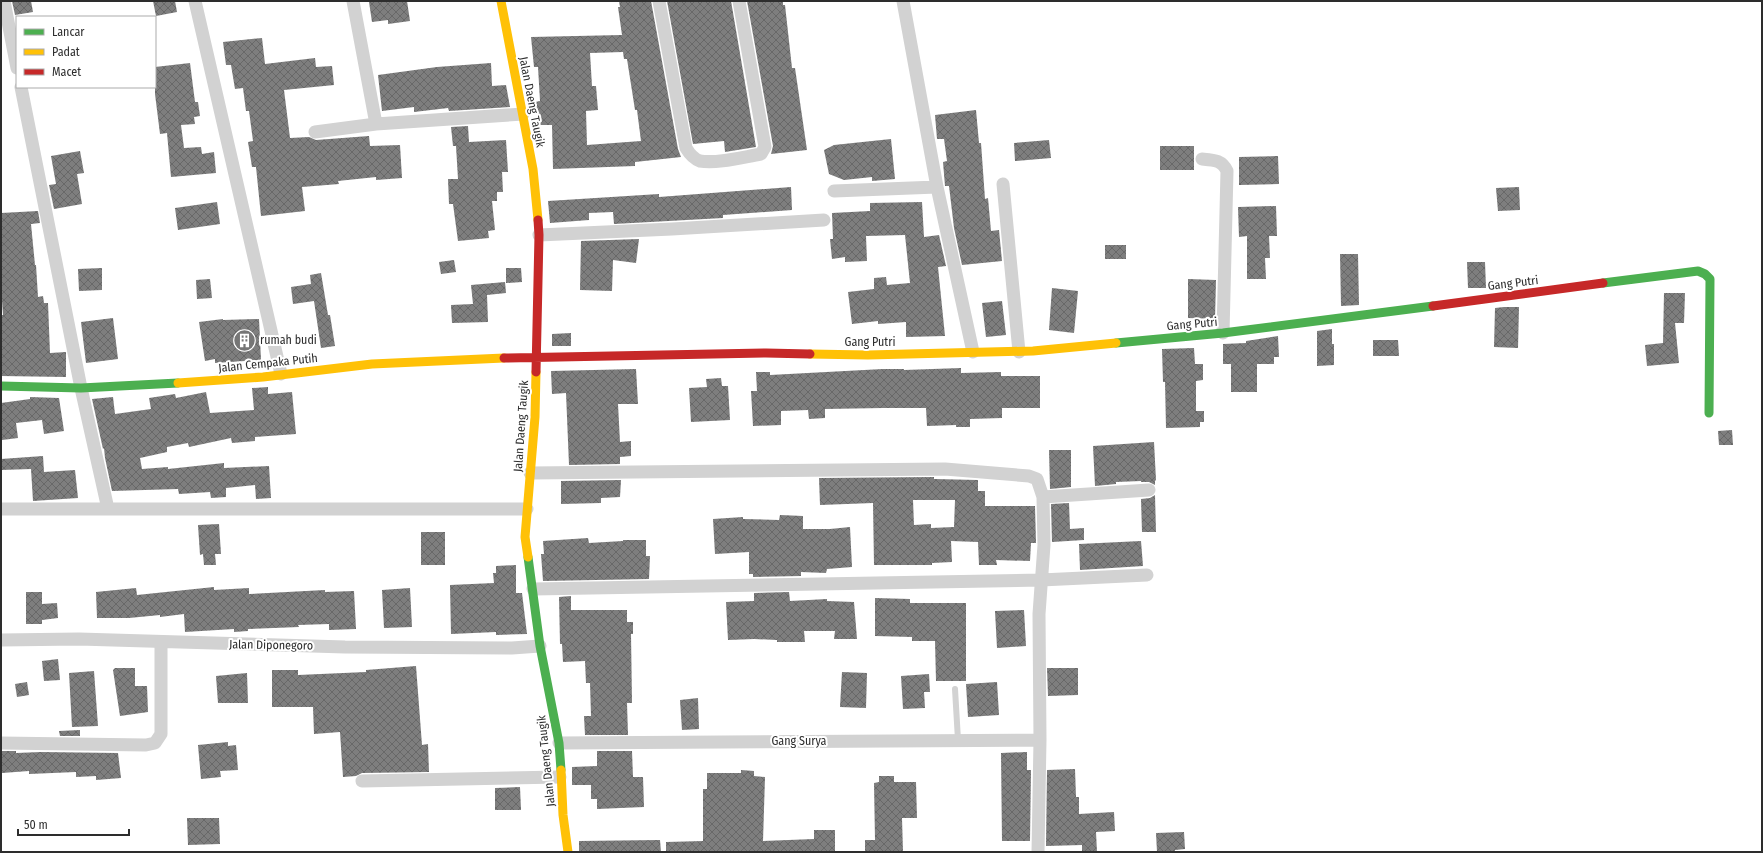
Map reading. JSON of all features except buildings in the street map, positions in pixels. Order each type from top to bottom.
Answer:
[{"type":"street","points":[[4,1],[16,63]]},
{"type":"street","points":[[195,1],[281,374]]},
{"type":"street","points":[[353,1],[376,124]]},
{"type":"street","name":"Jalan Daeng Taugik","points":[[501,1],[533,169],[540,235],[535,417],[525,537],[540,646],[559,743],[560,777],[568,852]]},
{"type":"street","points":[[660,1],[686,148],[694,158],[700,161],[721,160],[761,154],[765,147],[739,1]]},
{"type":"street","points":[[903,1],[937,187],[973,352]]},
{"type":"street","points":[[21,88],[81,388],[108,509]]},
{"type":"street","points":[[315,132],[376,124],[523,114]]},
{"type":"street","points":[[1202,159],[1216,160],[1224,164],[1227,171],[1223,333]]},
{"type":"street","points":[[1003,184],[1019,352]]},
{"type":"street","points":[[834,191],[937,187]]},
{"type":"street","points":[[540,235],[672,230],[824,220]]},
{"type":"street","name":"Gang Putri","points":[[536,357],[766,353],[868,355],[1019,352],[1223,333],[1698,271],[1706,274],[1710,279],[1710,413]]},
{"type":"street","name":"Jalan Cempaka Putih","points":[[1,386],[81,388],[200,382],[372,364],[536,357]]},
{"type":"street","points":[[530,473],[945,469],[1029,476],[1037,480],[1043,497],[1044,545],[1039,614],[1040,740],[1038,852]]},
{"type":"street","points":[[1043,497],[1149,490]]},
{"type":"street","points":[[1,509],[527,509]]},
{"type":"street","points":[[533,588],[1041,580],[1147,575]]},
{"type":"street","name":"Jalan Diponegoro","points":[[1,640],[79,640],[161,643],[488,648],[540,646]]},
{"type":"street","points":[[1,743],[146,745],[155,743],[161,734],[161,643]]},
{"type":"street","name":"Gang Surya","points":[[559,743],[1040,740]]},
{"type":"street","points":[[362,781],[560,777]]},
{"type":"lane","points":[[955,689],[958,740]]},
{"type":"traffic: fast","points":[[1603,283],[1698,271],[1705,274],[1710,279],[1709,413]]},
{"type":"traffic: fast","points":[[1116,343],[1223,333],[1433,306]]},
{"type":"traffic: fast","points":[[1,386],[81,388],[178,383]]},
{"type":"traffic: fast","points":[[528,557],[540,646],[559,743],[561,770]]},
{"type":"traffic: slow","points":[[501,1],[533,169],[538,220]]},
{"type":"traffic: slow","points":[[810,354],[868,355],[1033,351],[1116,343]]},
{"type":"traffic: slow","points":[[178,383],[263,377],[372,364],[504,358]]},
{"type":"traffic: slow","points":[[528,557],[525,537],[535,417],[536,372]]},
{"type":"traffic: slow","points":[[561,770],[563,815],[568,852]]},
{"type":"traffic: jam","points":[[536,372],[538,220]]},
{"type":"traffic: jam","points":[[1433,306],[1603,283]]},
{"type":"traffic: jam","points":[[504,358],[766,353],[810,354]]},
{"type":"place","name":"rumah budi","points":[[245,340]]}]
